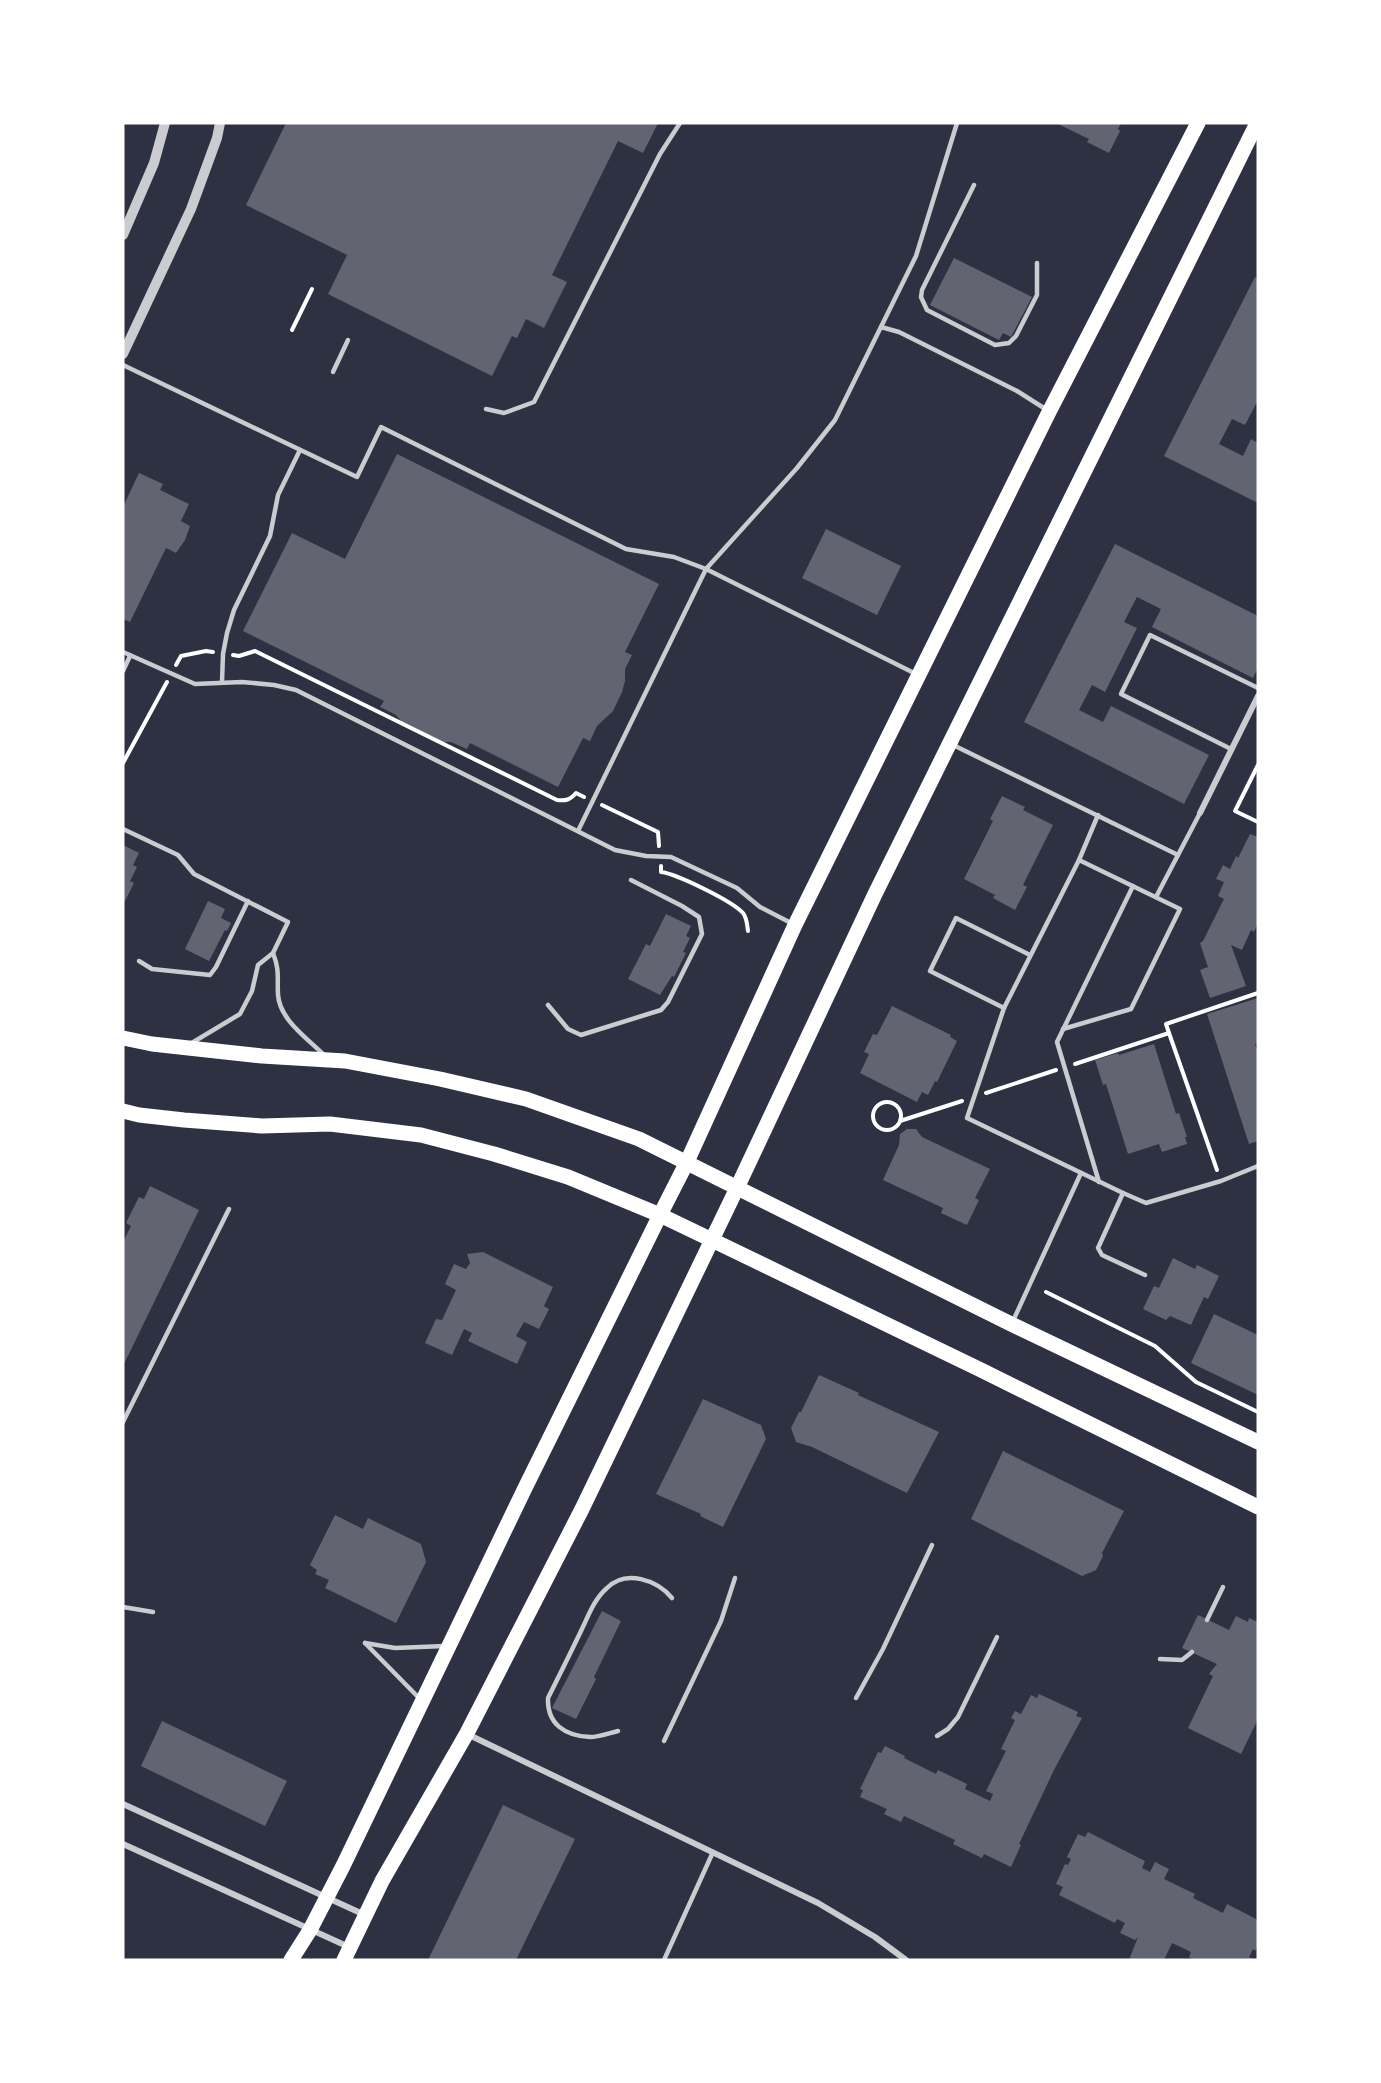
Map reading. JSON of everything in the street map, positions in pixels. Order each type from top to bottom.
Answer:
[{"type":"main road","points":[[291,1960],[326,1898],[687,1164],[795,925],[1049,412],[1198,123]]},
{"type":"main road","points":[[347,1954],[382,1881],[467,1733],[582,1509],[949,742],[1257,123]]},
{"type":"main road","points":[[123,1038],[152,1044],[262,1056],[345,1061],[441,1078],[526,1099],[639,1139],[1011,1324],[1258,1442]]},
{"type":"main road","points":[[123,1111],[184,1120],[262,1126],[330,1124],[421,1135],[568,1177],[660,1215],[1258,1507]]},
{"type":"street","points":[[123,235],[154,164],[165,123]]},
{"type":"street","points":[[123,354],[190,209],[217,138],[220,123]]},
{"type":"street","points":[[1200,813],[1258,696]]},
{"type":"street","points":[[467,1733],[818,1903],[875,1937],[906,1960]]},
{"type":"street","points":[[123,1804],[366,1916]]},
{"type":"street","points":[[123,1844],[310,1930],[347,1954]]},
{"type":"lane","points":[[486,409],[504,413],[534,402],[660,154],[681,123]]},
{"type":"lane","points":[[578,831],[706,569],[830,428],[916,256],[957,123]]},
{"type":"lane","points":[[974,185],[922,290],[921,297],[927,310],[995,345],[1010,343],[1037,295],[1037,263]]},
{"type":"lane","points":[[881,327],[899,332],[1017,391],[1049,412]]},
{"type":"lane","points":[[333,372],[348,340]]},
{"type":"lane","points":[[123,365],[357,477],[381,427],[626,549],[674,557],[706,569],[919,675]]},
{"type":"lane","points":[[222,682],[223,654],[234,610],[270,536],[278,495],[300,450]]},
{"type":"lane","points":[[1231,749],[1121,694],[1150,635],[1258,688]]},
{"type":"lane","points":[[123,652],[195,684],[222,682],[274,685],[296,690],[615,850],[639,855],[672,857],[737,888],[760,907],[795,925]]},
{"type":"lane","points":[[123,671],[130,656]]},
{"type":"lane","points":[[949,742],[1178,855]]},
{"type":"lane","points":[[1156,897],[1200,813]]},
{"type":"lane","points":[[1098,815],[1079,860],[1004,1008],[967,1118],[1146,1203],[1221,1182],[1258,1166]]},
{"type":"lane","points":[[123,829],[178,855],[194,874],[288,922],[273,952],[258,965],[252,991],[240,1014],[185,1047]]},
{"type":"lane","points":[[1064,1029],[1131,1009],[1180,909],[1079,860]]},
{"type":"lane","points":[[548,1005],[568,1029],[580,1035],[660,1010],[668,1002],[702,934],[699,917],[631,880]]},
{"type":"lane","points":[[1099,1182],[1057,1042],[1133,886]]},
{"type":"lane","points":[[139,961],[152,969],[210,975],[248,901]]},
{"type":"lane","points":[[1004,1008],[930,971],[945,939],[956,918],[1030,955]]},
{"type":"lane","points":[[273,952],[279,968],[278,997],[288,1020],[330,1060]]},
{"type":"lane","points":[[1011,1324],[1081,1173]]},
{"type":"lane","points":[[1123,1194],[1098,1248],[1102,1255],[1145,1275]]},
{"type":"lane","points":[[123,1422],[229,1209]]},
{"type":"lane","points":[[856,1698],[883,1649],[932,1545]]},
{"type":"lane","points":[[618,1731],[592,1737],[574,1735],[555,1724],[547,1710],[548,1698],[596,1602],[608,1586],[625,1579],[640,1578],[665,1590],[672,1598]]},
{"type":"lane","points":[[664,1741],[721,1621],[735,1578]]},
{"type":"lane","points":[[1207,1620],[1223,1587]]},
{"type":"lane","points":[[123,1607],[153,1612]]},
{"type":"lane","points":[[937,1736],[948,1729],[958,1717],[997,1637]]},
{"type":"lane","points":[[421,1701],[365,1643],[395,1648],[448,1646]]},
{"type":"lane","points":[[1160,1659],[1182,1660],[1191,1652]]},
{"type":"lane","points":[[664,1960],[713,1852]]},
{"type":"path","points":[[292,330],[312,289]]},
{"type":"path","points":[[1258,765],[1235,810],[1258,822]]},
{"type":"path","points":[[1221,1182],[1166,1024],[1258,993]]},
{"type":"path","points":[[900,1121],[901,1112],[892,1103],[883,1103],[876,1108],[875,1122],[881,1128],[894,1128],[900,1121],[1169,1033]]},
{"type":"path","points":[[1046,1292],[1155,1346],[1196,1382],[1258,1412]]},
{"type":"building","points":[[286,123],[658,123],[643,153],[618,141],[552,275],[567,282],[544,328],[526,319],[517,338],[512,336],[492,376],[328,294],[347,255],[246,205]]},
{"type":"building","points":[[1056,123],[1121,123],[1118,129],[1120,131],[1109,153],[1087,142],[1089,139]]},
{"type":"building","points":[[954,258],[1032,297],[1011,337],[1003,333],[999,340],[930,305]]},
{"type":"building","points":[[1255,277],[1258,279],[1258,400],[1245,425],[1232,419],[1219,444],[1243,456],[1251,439],[1258,443],[1258,503],[1164,456]]},
{"type":"building","points":[[397,454],[659,584],[625,652],[632,655],[625,669],[622,692],[613,711],[597,726],[590,741],[583,738],[558,787],[470,743],[467,749],[451,742],[442,742],[401,721],[396,715],[380,707],[384,701],[243,631],[292,533],[345,559]]},
{"type":"building","points":[[139,473],[163,484],[160,490],[189,504],[181,521],[190,526],[185,540],[176,553],[166,548],[130,622],[123,619],[123,507]]},
{"type":"building","points":[[826,529],[901,566],[877,615],[802,578]]},
{"type":"building","points":[[1115,544],[1258,616],[1258,668],[1253,678],[1152,627],[1161,609],[1137,597],[1124,622],[1137,628],[1105,692],[1092,685],[1079,710],[1103,722],[1111,706],[1209,755],[1184,804],[1024,722]]},
{"type":"building","points":[[1002,796],[1025,807],[1023,810],[1053,825],[1023,885],[1027,887],[1015,910],[993,898],[995,895],[964,879],[993,821],[990,819]]},
{"type":"building","points":[[1250,834],[1258,837],[1258,923],[1254,932],[1251,930],[1242,950],[1231,945],[1246,986],[1210,998],[1200,970],[1208,967],[1200,943],[1224,899],[1218,896],[1224,882],[1216,879],[1223,865],[1230,869]]},
{"type":"building","points":[[123,845],[139,853],[133,865],[137,867],[130,881],[134,883],[123,905]]},
{"type":"building","points":[[208,901],[225,909],[221,918],[231,923],[209,961],[185,949]]},
{"type":"building","points":[[666,914],[691,926],[686,936],[690,938],[683,952],[686,953],[674,977],[672,976],[660,995],[628,979],[646,944],[650,946]]},
{"type":"building","points":[[1258,998],[1258,1043],[1255,1044],[1258,1052],[1258,1141],[1249,1144],[1207,1014]]},
{"type":"building","points":[[892,1006],[951,1035],[950,1037],[957,1041],[937,1082],[935,1081],[928,1095],[922,1092],[917,1102],[860,1073],[869,1054],[864,1052],[873,1034],[877,1035]]},
{"type":"building","points":[[1154,1044],[1176,1114],[1179,1113],[1187,1137],[1185,1137],[1187,1144],[1162,1152],[1159,1144],[1128,1154],[1106,1084],[1103,1085],[1095,1060]]},
{"type":"building","points":[[907,1129],[916,1129],[922,1137],[990,1169],[975,1198],[979,1200],[967,1225],[941,1213],[943,1208],[883,1180],[899,1145],[900,1134]]},
{"type":"building","points":[[150,1186],[199,1210],[123,1366],[123,1242],[131,1226],[126,1223],[139,1197],[144,1199]]},
{"type":"building","points":[[483,1252],[553,1287],[544,1306],[549,1309],[539,1329],[524,1322],[516,1336],[527,1342],[517,1364],[468,1341],[472,1333],[464,1329],[452,1355],[425,1343],[436,1319],[442,1320],[456,1290],[445,1284],[454,1264],[466,1269],[470,1263],[467,1254]]},
{"type":"building","points":[[1173,1258],[1195,1269],[1197,1265],[1219,1276],[1208,1299],[1204,1297],[1191,1325],[1170,1316],[1166,1320],[1143,1309],[1154,1286],[1159,1288]]},
{"type":"building","points":[[1214,1314],[1258,1335],[1258,1395],[1191,1363]]},
{"type":"building","points":[[819,1375],[939,1432],[907,1493],[812,1447],[796,1442],[791,1428]]},
{"type":"building","points":[[703,1399],[761,1425],[766,1439],[723,1527],[700,1516],[701,1514],[656,1494]]},
{"type":"building","points":[[1003,1451],[1124,1511],[1102,1553],[1103,1556],[1096,1570],[1082,1576],[971,1519]]},
{"type":"building","points":[[335,1515],[363,1529],[368,1518],[421,1544],[426,1562],[396,1623],[325,1588],[329,1580],[315,1574],[317,1570],[310,1565]]},
{"type":"building","points":[[602,1611],[621,1621],[576,1719],[552,1708]]},
{"type":"building","points":[[1198,1615],[1229,1630],[1236,1616],[1248,1622],[1249,1618],[1258,1622],[1258,1719],[1241,1754],[1188,1728],[1213,1676],[1209,1674],[1217,1664],[1182,1648]]},
{"type":"building","points":[[1039,1694],[1078,1712],[1076,1716],[1082,1718],[1054,1770],[1019,1844],[1021,1845],[1011,1867],[984,1854],[982,1858],[953,1844],[955,1840],[904,1816],[901,1822],[884,1814],[887,1809],[860,1797],[863,1790],[860,1789],[878,1752],[881,1753],[885,1746],[936,1774],[938,1770],[967,1784],[965,1789],[990,1801],[993,1794],[986,1791],[1006,1751],[1001,1749],[1015,1720],[1011,1718],[1015,1711],[1021,1714],[1031,1695],[1037,1698]]},
{"type":"building","points":[[162,1721],[287,1781],[265,1826],[141,1766]]},
{"type":"building","points":[[503,1805],[575,1839],[516,1960],[428,1960]]},
{"type":"building","points":[[1088,1832],[1145,1861],[1142,1868],[1150,1872],[1155,1862],[1169,1869],[1164,1879],[1195,1894],[1193,1898],[1223,1913],[1227,1904],[1258,1920],[1258,1945],[1249,1957],[1255,1960],[1194,1960],[1189,1957],[1191,1952],[1172,1943],[1164,1960],[1129,1960],[1138,1937],[1135,1940],[1120,1933],[1125,1923],[1117,1919],[1115,1923],[1059,1895],[1063,1887],[1056,1884],[1065,1864],[1068,1865],[1071,1859],[1067,1857],[1078,1834],[1085,1837]]}]
